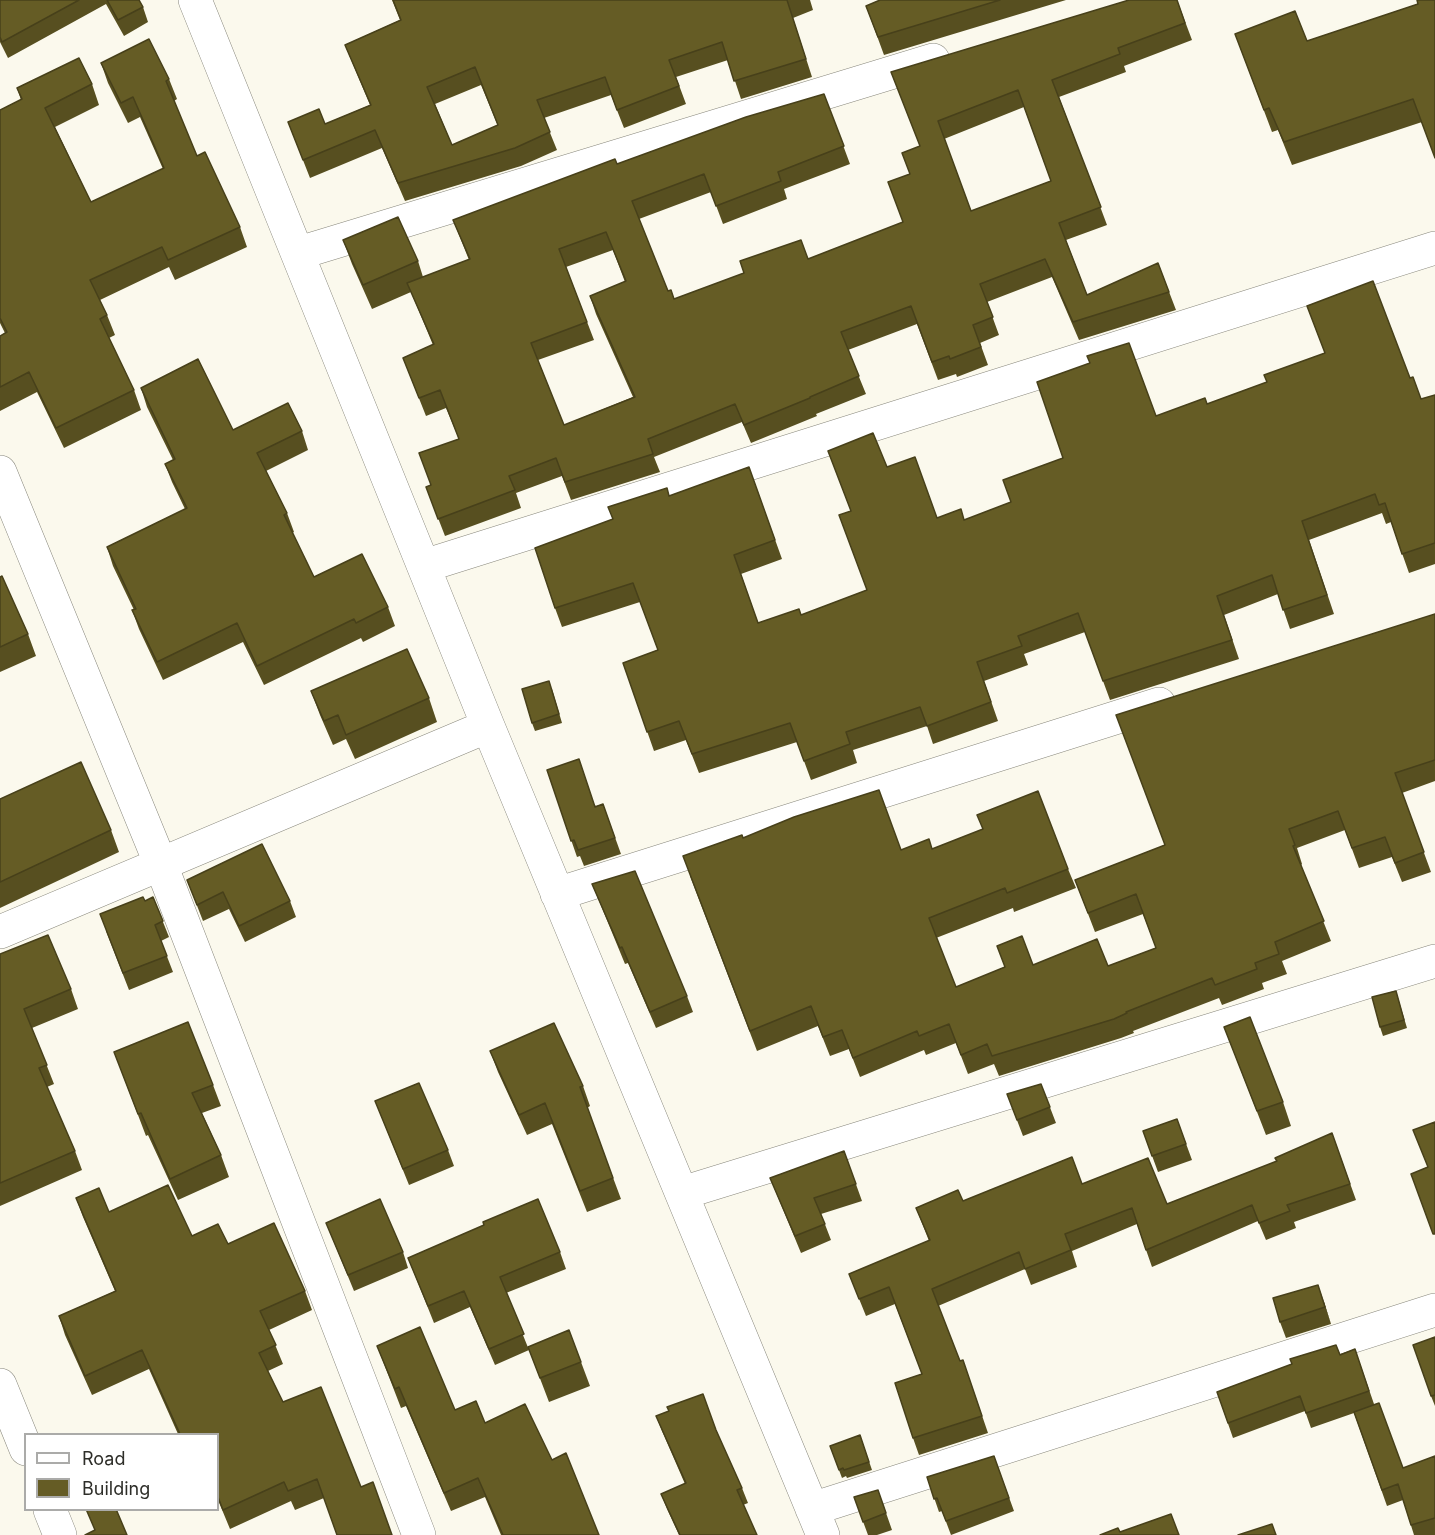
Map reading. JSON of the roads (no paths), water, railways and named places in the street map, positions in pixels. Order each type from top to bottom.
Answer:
[{"type":"street","points":[[195,0],[488,726],[817,1522],[1435,1310]]},
{"type":"street","points":[[299,253],[959,52]]},
{"type":"street","points":[[424,566],[1435,248]]},
{"type":"street","points":[[0,472],[161,865],[419,1535]]},
{"type":"street","points":[[557,894],[1184,696]]},
{"type":"street","points":[[0,932],[488,726]]},
{"type":"street","points":[[682,1193],[1435,961]]},
{"type":"street","points":[[0,1385],[24,1444]]},
{"type":"street","points":[[51,1511],[60,1535]]}]
